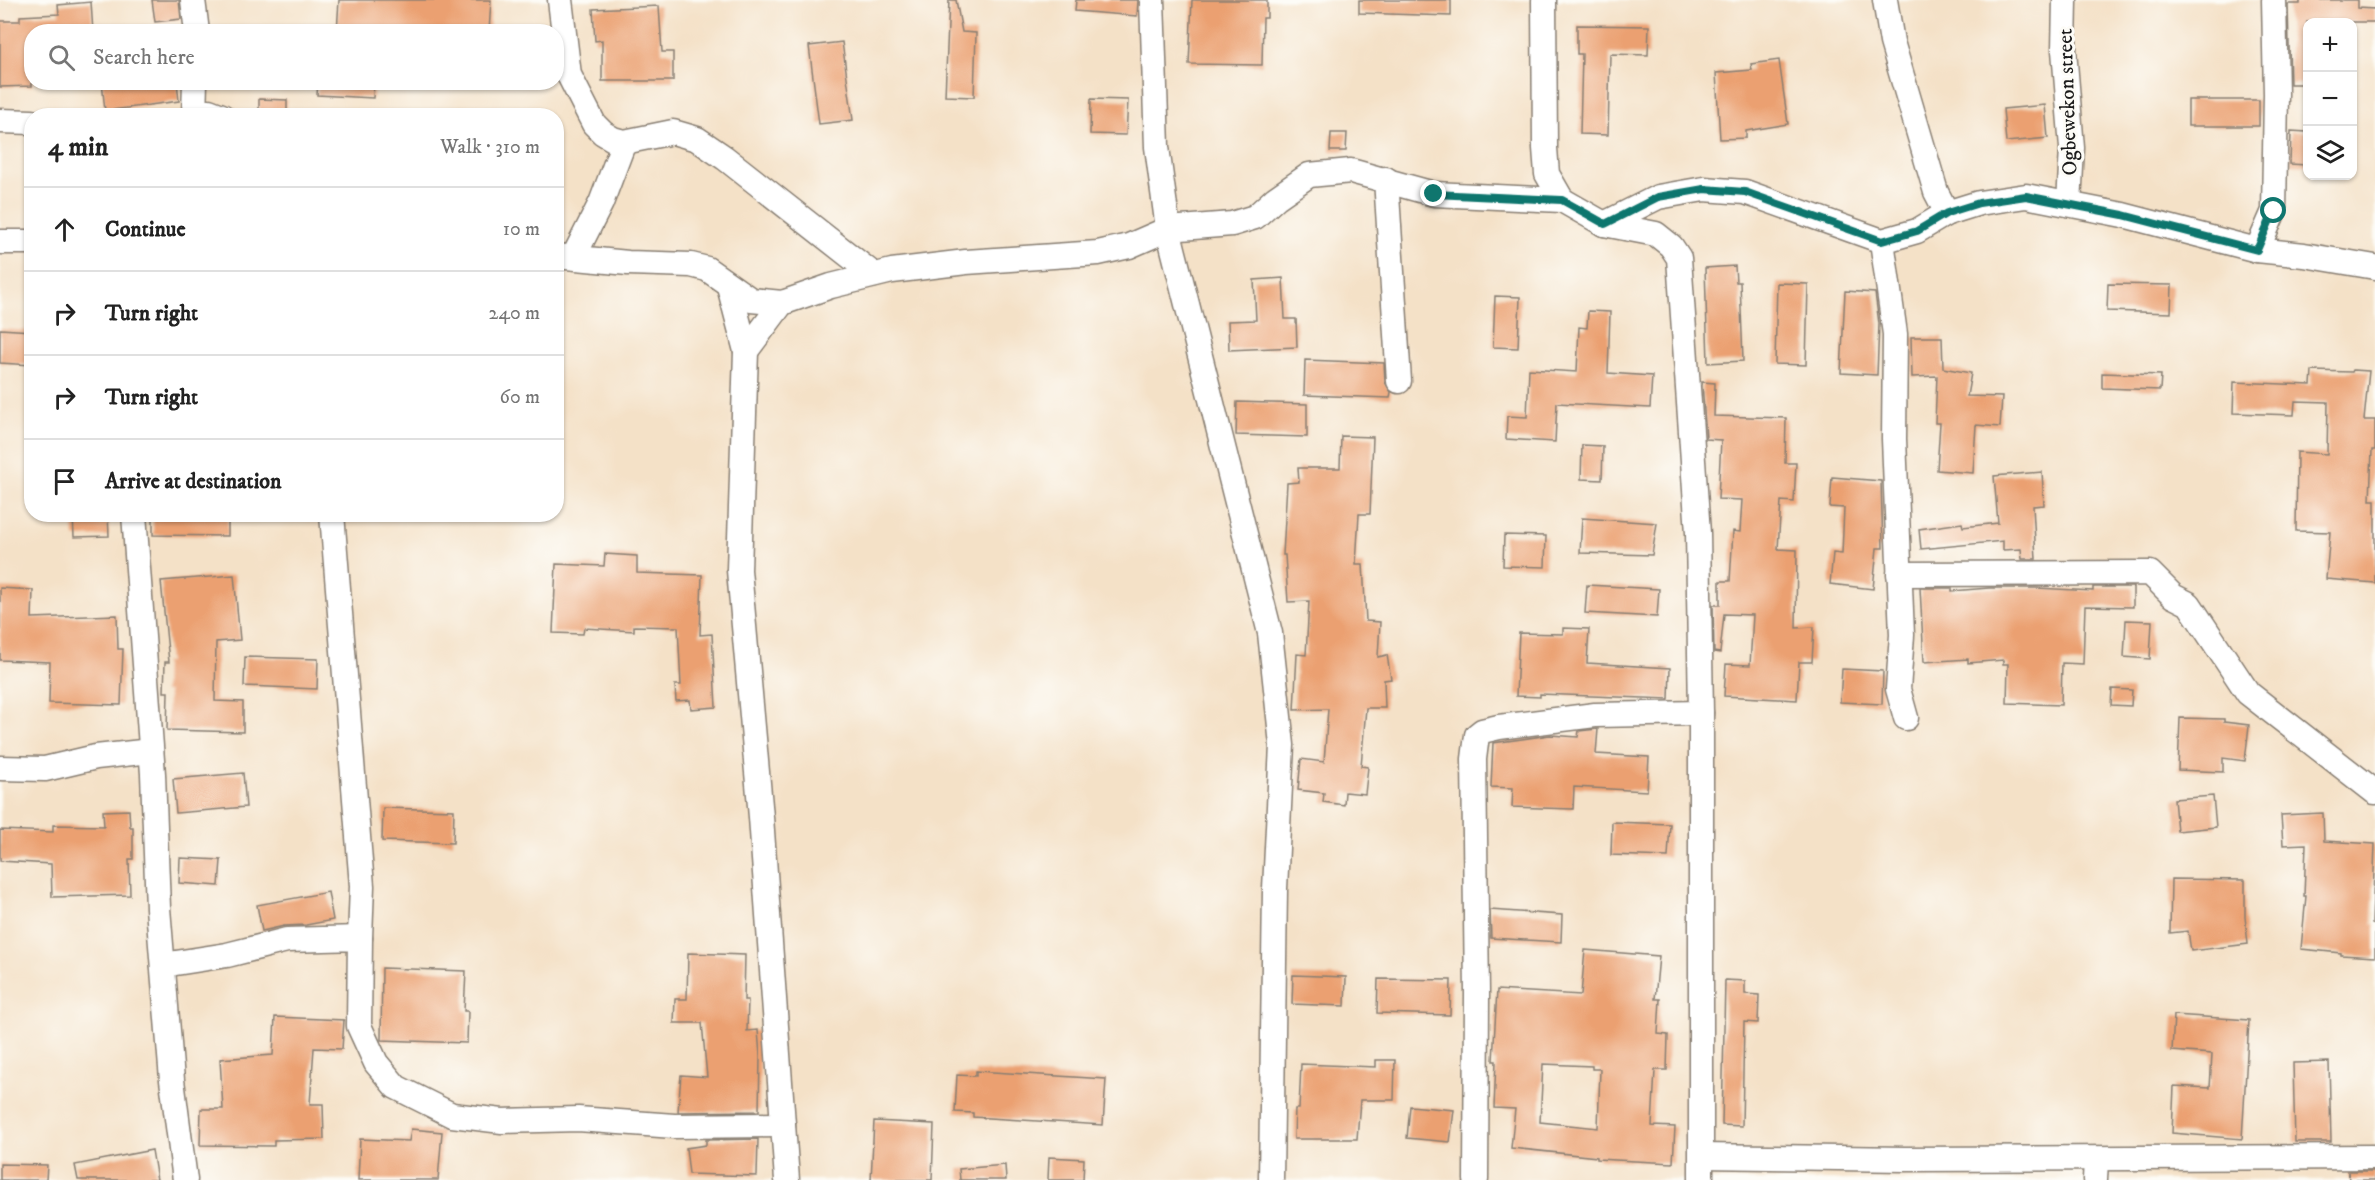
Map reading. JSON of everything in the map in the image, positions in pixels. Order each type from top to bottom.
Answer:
[{"type":"street","points":[[193,0],[196,24]]},
{"type":"street","points":[[560,0],[563,24]]},
{"type":"street","points":[[1152,0],[1156,147],[1168,229],[1270,633],[1282,745],[1275,889],[1271,1180]]},
{"type":"street","points":[[1544,0],[1547,174],[1562,200]]},
{"type":"street","points":[[1885,0],[1892,42],[1936,192],[1947,213]]},
{"type":"street","name":"Ogbewekon street","points":[[2065,0],[2064,50],[2072,148],[2069,204]]},
{"type":"street","points":[[2257,250],[2274,211],[2276,94],[2274,0]]},
{"type":"street","points":[[564,33],[569,75],[594,124],[613,139],[624,142],[673,132],[697,139],[725,158],[874,275]]},
{"type":"street","points":[[194,108],[195,90]]},
{"type":"street","points":[[0,121],[24,122]]},
{"type":"street","points":[[624,142],[601,203],[565,256],[628,263],[691,265],[707,269],[751,300],[783,303],[831,286],[874,275],[966,262],[1098,253],[1129,246],[1168,229],[1233,224],[1255,217],[1276,198],[1309,176],[1351,171],[1434,194],[1562,200],[1605,224],[1656,234],[1671,246],[1679,258],[1698,533],[1701,713],[1701,1168],[2096,1169],[2375,1157]]},
{"type":"street","points":[[1386,179],[1399,381]]},
{"type":"street","points":[[1605,224],[1658,197],[1704,189],[1745,192],[1882,241],[1917,231],[1947,213],[1979,203],[2026,196],[2123,215],[2257,250],[2375,267]]},
{"type":"street","points":[[1882,241],[1894,334],[1894,439],[1902,635],[1898,689],[1906,718]]},
{"type":"street","points":[[0,242],[24,242]]},
{"type":"street","points":[[729,286],[746,351],[739,570],[761,817],[787,1180]]},
{"type":"street","points":[[746,351],[783,303]]},
{"type":"street","points":[[135,522],[151,752],[158,908],[172,1080],[185,1180]]},
{"type":"street","points":[[333,522],[362,886],[359,1026],[376,1063],[396,1087],[452,1115],[502,1121],[568,1119],[674,1126],[783,1125]]},
{"type":"street","points":[[1899,574],[2150,573],[2173,596],[2189,604],[2248,693],[2375,792]]},
{"type":"street","points":[[1476,1180],[1477,994],[1474,759],[1477,735],[1482,731],[1499,727],[1595,715],[1701,713]]},
{"type":"street","points":[[0,768],[45,769],[108,755],[151,752]]},
{"type":"street","points":[[163,965],[227,955],[286,940],[360,938]]},
{"type":"building","points":[[152,0],[179,0],[181,19],[155,22]]},
{"type":"building","points":[[339,0],[491,0],[490,24],[338,24]]},
{"type":"building","points":[[949,0],[956,0],[962,32],[976,33],[974,97],[945,96]]},
{"type":"building","points":[[1076,0],[1138,0],[1137,16],[1075,11]]},
{"type":"building","points":[[1192,0],[1267,0],[1267,18],[1263,18],[1262,65],[1189,64]]},
{"type":"building","points":[[1359,0],[1451,0],[1451,16],[1359,13]]},
{"type":"building","points":[[2300,0],[2358,0],[2358,8],[2375,9],[2375,22],[2357,22],[2357,18],[2303,18],[2303,84],[2290,84],[2288,4],[2300,4]]},
{"type":"building","points":[[91,2],[92,24],[24,24],[24,86],[0,87],[0,21],[20,21],[20,16],[59,14],[58,5]]},
{"type":"building","points":[[659,6],[662,52],[673,52],[673,81],[602,81],[602,40],[595,41],[593,9]]},
{"type":"building","points":[[1577,25],[1649,26],[1648,55],[1610,54],[1608,135],[1580,134],[1582,54],[1577,54]]},
{"type":"building","points":[[842,42],[853,120],[819,124],[809,46]]},
{"type":"building","points":[[1779,60],[1788,124],[1746,131],[1746,138],[1720,139],[1716,73],[1752,70],[1751,64]]},
{"type":"building","points":[[103,90],[178,90],[179,101],[127,108],[105,108]]},
{"type":"building","points":[[317,90],[374,90],[373,98],[317,95]]},
{"type":"building","points":[[259,99],[287,100],[287,108],[259,108]]},
{"type":"building","points":[[1091,99],[1128,100],[1126,135],[1090,134]]},
{"type":"building","points":[[2188,100],[2259,100],[2259,126],[2188,126]]},
{"type":"building","points":[[2045,105],[2048,138],[2006,142],[2003,109]]},
{"type":"building","points":[[2291,131],[2303,132],[2303,165],[2290,164]]},
{"type":"building","points":[[1331,133],[1347,133],[1346,151],[1330,151]]},
{"type":"building","points":[[1735,266],[1736,282],[1740,282],[1743,361],[1708,363],[1705,268]]},
{"type":"building","points":[[1283,278],[1285,319],[1296,319],[1297,347],[1229,350],[1228,321],[1256,320],[1254,280]]},
{"type":"building","points":[[1777,283],[1808,284],[1806,365],[1775,364]]},
{"type":"building","points":[[2108,284],[2172,285],[2171,313],[2107,311]]},
{"type":"building","points":[[1845,291],[1875,293],[1879,324],[1877,375],[1841,373]]},
{"type":"building","points":[[1495,296],[1520,297],[1518,348],[1493,347]]},
{"type":"building","points":[[1588,311],[1610,312],[1608,373],[1652,376],[1650,408],[1557,403],[1555,442],[1506,439],[1507,416],[1527,417],[1529,369],[1577,372],[1579,327],[1587,328]]},
{"type":"building","points":[[0,329],[24,330],[24,364],[0,363]]},
{"type":"building","points":[[1911,337],[1942,337],[1943,368],[1971,373],[1967,396],[2002,397],[2000,427],[1976,425],[1973,473],[1937,470],[1940,423],[1935,423],[1937,376],[1912,377]]},
{"type":"building","points":[[1305,360],[1384,363],[1385,382],[1391,392],[1390,398],[1304,395]]},
{"type":"building","points":[[2353,370],[2369,371],[2364,420],[2375,420],[2375,450],[2372,450],[2370,500],[2375,500],[2375,583],[2326,579],[2330,532],[2296,531],[2297,452],[2327,454],[2328,402],[2295,401],[2294,415],[2233,413],[2234,382],[2311,385],[2312,371],[2352,372]]},
{"type":"building","points":[[2102,373],[2161,375],[2160,390],[2102,388]]},
{"type":"building","points":[[1702,382],[1715,383],[1714,416],[1786,418],[1785,463],[1796,463],[1794,502],[1781,501],[1778,549],[1797,550],[1796,628],[1814,627],[1812,662],[1799,662],[1797,700],[1724,696],[1726,664],[1750,665],[1753,615],[1724,614],[1720,653],[1714,652],[1713,605],[1720,605],[1720,581],[1730,581],[1733,531],[1740,532],[1742,500],[1718,499],[1721,440],[1706,439]]},
{"type":"building","points":[[1237,402],[1307,404],[1307,437],[1236,435]]},
{"type":"building","points":[[1341,436],[1373,437],[1370,514],[1359,514],[1356,564],[1363,564],[1366,621],[1380,622],[1378,657],[1387,655],[1391,679],[1384,680],[1385,708],[1366,708],[1361,766],[1368,767],[1365,794],[1345,792],[1344,805],[1323,802],[1324,793],[1298,790],[1301,759],[1324,762],[1328,709],[1294,710],[1297,654],[1306,655],[1309,601],[1288,602],[1285,555],[1283,555],[1287,483],[1299,482],[1298,468],[1340,468]]},
{"type":"building","points":[[1582,445],[1603,446],[1602,480],[1581,479]]},
{"type":"building","points":[[2042,472],[2044,505],[2033,506],[2036,559],[2022,559],[2021,549],[2003,550],[2003,541],[1921,549],[1919,529],[1962,523],[1963,527],[1998,523],[1994,476]]},
{"type":"building","points":[[1832,477],[1881,481],[1883,548],[1877,548],[1873,589],[1830,584],[1833,553],[1842,554],[1844,508],[1830,507]]},
{"type":"building","points":[[1582,518],[1657,523],[1652,555],[1580,553]]},
{"type":"building","points":[[73,522],[108,522],[109,536],[74,537]]},
{"type":"building","points":[[153,522],[228,522],[228,536],[153,535]]},
{"type":"building","points":[[1504,535],[1546,536],[1545,567],[1503,566]]},
{"type":"building","points":[[605,554],[637,556],[637,573],[702,575],[700,635],[712,634],[716,707],[691,709],[690,700],[676,701],[675,685],[681,685],[678,627],[634,626],[634,631],[584,628],[583,634],[553,633],[556,564],[604,566]]},
{"type":"building","points":[[234,575],[240,640],[216,642],[215,701],[243,702],[243,732],[167,730],[168,692],[164,692],[165,662],[169,662],[161,581]]},
{"type":"building","points":[[1587,585],[1659,589],[1657,617],[1585,613]]},
{"type":"building","points":[[2093,587],[2133,587],[2133,607],[2085,606],[2083,664],[2062,663],[2061,705],[2007,703],[2008,664],[2003,664],[2003,660],[1968,663],[1968,659],[1924,662],[1920,588],[1952,588],[1952,591],[2037,588],[2093,591]]},
{"type":"building","points":[[0,588],[33,590],[32,618],[117,615],[118,649],[123,649],[121,705],[49,703],[50,662],[0,660]]},
{"type":"building","points":[[2126,620],[2152,621],[2150,659],[2124,657]]},
{"type":"building","points":[[1563,628],[1589,629],[1587,663],[1670,668],[1669,699],[1540,694],[1540,697],[1516,696],[1519,633],[1563,634]]},
{"type":"building","points":[[245,657],[318,659],[317,689],[244,686]]},
{"type":"building","points":[[1842,669],[1883,671],[1882,704],[1840,702]]},
{"type":"building","points":[[2112,689],[2132,690],[2131,706],[2111,705]]},
{"type":"building","points":[[2180,718],[2224,719],[2224,722],[2249,725],[2245,761],[2223,758],[2223,772],[2178,770]]},
{"type":"building","points":[[1598,729],[1596,754],[1649,757],[1647,791],[1574,787],[1573,809],[1512,807],[1513,788],[1491,787],[1493,743],[1550,735],[1578,737],[1579,731]]},
{"type":"building","points":[[243,773],[246,807],[176,813],[173,779]]},
{"type":"building","points":[[2213,796],[2216,827],[2177,831],[2174,799]]},
{"type":"building","points":[[383,808],[454,810],[453,843],[382,841]]},
{"type":"building","points":[[129,810],[130,827],[133,827],[133,859],[129,859],[130,895],[52,897],[51,864],[0,861],[0,830],[53,832],[53,825],[104,826],[103,811]]},
{"type":"building","points":[[2323,813],[2324,841],[2375,844],[2372,924],[2375,925],[2375,957],[2301,949],[2306,896],[2304,896],[2306,844],[2283,845],[2281,815]]},
{"type":"building","points":[[1612,822],[1670,824],[1668,857],[1611,855]]},
{"type":"building","points":[[180,858],[221,860],[219,886],[179,883]]},
{"type":"building","points":[[2171,879],[2245,880],[2248,944],[2191,951],[2188,931],[2170,933]]},
{"type":"building","points":[[328,892],[333,920],[262,931],[257,905]]},
{"type":"building","points":[[1490,910],[1562,915],[1561,942],[1491,938]]},
{"type":"building","points":[[1585,950],[1659,956],[1655,999],[1660,999],[1658,1034],[1668,1035],[1667,1070],[1655,1070],[1652,1126],[1675,1127],[1673,1163],[1597,1159],[1597,1157],[1511,1148],[1515,1109],[1494,1108],[1496,1061],[1493,1061],[1497,990],[1581,995]],"holes":[[[1543,1064],[1592,1066],[1592,1069],[1600,1069],[1598,1128],[1540,1122]]]},
{"type":"building","points":[[688,953],[745,955],[744,1000],[748,1000],[747,1031],[758,1030],[759,1111],[678,1112],[681,1075],[707,1077],[702,1023],[674,1023],[675,999],[687,999]]},
{"type":"building","points":[[382,968],[466,971],[464,1011],[468,1011],[467,1043],[381,1040]]},
{"type":"building","points":[[1293,975],[1346,977],[1345,1006],[1292,1004]]},
{"type":"building","points":[[1378,979],[1451,980],[1450,1015],[1377,1013]]},
{"type":"building","points":[[1725,980],[1745,981],[1745,994],[1759,995],[1758,1023],[1744,1022],[1742,1126],[1722,1125]]},
{"type":"building","points":[[2174,1015],[2249,1020],[2242,1139],[2172,1133],[2174,1086],[2210,1088],[2212,1054],[2172,1051]]},
{"type":"building","points":[[275,1017],[344,1020],[342,1049],[314,1048],[310,1104],[323,1104],[324,1139],[274,1140],[274,1146],[200,1145],[201,1109],[223,1109],[220,1059],[273,1055]]},
{"type":"building","points":[[1376,1060],[1395,1060],[1394,1100],[1360,1100],[1357,1139],[1294,1139],[1295,1109],[1299,1109],[1301,1064],[1376,1067]]},
{"type":"building","points":[[2329,1062],[2331,1142],[2295,1142],[2293,1063]]},
{"type":"building","points":[[976,1071],[1106,1079],[1103,1125],[973,1117],[973,1113],[955,1112],[957,1075],[976,1076]]},
{"type":"building","points":[[1410,1106],[1454,1110],[1450,1142],[1407,1138]]},
{"type":"building","points":[[874,1121],[934,1124],[932,1180],[871,1180]]},
{"type":"building","points":[[411,1129],[442,1132],[438,1180],[358,1180],[360,1139],[409,1141]]},
{"type":"building","points":[[758,1139],[757,1176],[689,1174],[686,1148],[706,1145],[706,1140]]},
{"type":"building","points":[[152,1150],[157,1180],[78,1180],[75,1165]]},
{"type":"building","points":[[1049,1157],[1084,1159],[1083,1180],[1048,1180]]},
{"type":"building","points":[[0,1164],[47,1165],[46,1180],[0,1180]]},
{"type":"building","points":[[1005,1165],[1006,1180],[960,1180],[959,1169]]},
{"type":"building","points":[[2348,1171],[2375,1171],[2375,1180],[2349,1180]]},
{"type":"route","points":[[1434,194],[1562,200],[1605,224],[1658,197],[1704,189],[1745,192],[1882,241],[1917,231],[1947,213],[1979,203],[2026,196],[2123,215],[2257,250],[2274,211]]}]
